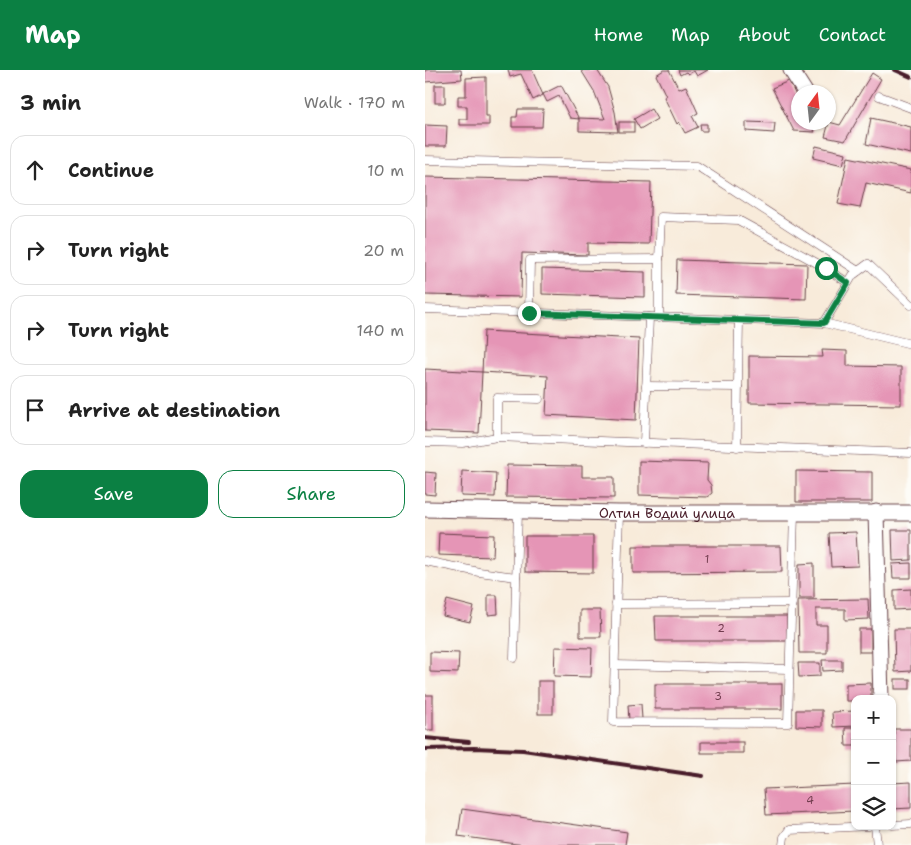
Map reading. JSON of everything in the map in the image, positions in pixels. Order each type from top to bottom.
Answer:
[{"type":"street","points":[[791,70],[801,85]]},
{"type":"street","name":"Олтин Водий улица","points":[[425,509],[619,513],[911,513]]},
{"type":"street","points":[[876,512],[881,695]]},
{"type":"lane","points":[[879,96],[911,108]]},
{"type":"lane","points":[[425,160],[697,166],[858,271]]},
{"type":"lane","points":[[659,318],[661,217],[738,220],[826,268],[848,283]]},
{"type":"lane","points":[[529,313],[530,260],[659,259]]},
{"type":"lane","points":[[824,323],[848,283],[858,271],[868,264],[911,304]]},
{"type":"lane","points":[[425,310],[824,323],[911,344]]},
{"type":"lane","points":[[644,443],[649,317]]},
{"type":"lane","points":[[737,447],[739,320]]},
{"type":"lane","points":[[646,386],[738,386]]},
{"type":"lane","points":[[497,438],[497,398],[539,399]]},
{"type":"lane","points":[[425,442],[463,443],[497,438],[911,453]]},
{"type":"lane","points":[[515,658],[518,511]]},
{"type":"lane","points":[[619,513],[613,722],[788,723],[794,513]]},
{"type":"lane","points":[[425,561],[479,572],[517,577]]},
{"type":"lane","points":[[617,604],[791,604]]},
{"type":"lane","points":[[615,665],[789,669]]},
{"type":"lane","points":[[896,825],[911,824]]},
{"type":"lane","points":[[783,845],[783,837],[789,830],[851,827]]},
{"type":"lane","points":[[875,830],[877,845]]},
{"type":"building","points":[[425,70],[461,70],[462,79],[425,82]]},
{"type":"building","points":[[508,70],[532,70],[543,95],[533,100],[521,74],[510,77]]},
{"type":"building","points":[[581,70],[597,70],[608,87],[618,132],[579,131],[579,118],[605,119],[594,91]]},
{"type":"building","points":[[664,70],[669,70],[679,89],[686,86],[698,113],[692,116],[698,127],[685,133],[679,122],[677,124],[656,75]]},
{"type":"building","points":[[678,70],[708,70],[697,76],[694,71],[680,75]]},
{"type":"building","points":[[872,73],[881,79],[845,141],[825,137],[827,130],[836,130],[836,124],[840,125]]},
{"type":"building","points":[[486,77],[486,116],[489,116],[489,125],[459,125],[459,119],[467,119],[467,106],[458,106],[458,96],[466,96],[466,78]]},
{"type":"building","points":[[789,81],[791,85],[791,125],[772,88]]},
{"type":"building","points":[[435,85],[445,85],[445,103],[435,103]]},
{"type":"building","points":[[561,85],[579,119],[570,118],[559,96],[547,102],[543,94]]},
{"type":"building","points":[[518,109],[543,109],[542,127],[512,127],[512,117],[517,117]]},
{"type":"building","points":[[651,109],[657,119],[640,129],[634,119]]},
{"type":"building","points":[[871,118],[911,127],[911,154],[866,144]]},
{"type":"building","points":[[619,122],[634,122],[634,132],[619,132]]},
{"type":"building","points":[[746,122],[775,123],[774,133],[746,131]]},
{"type":"building","points":[[700,124],[707,124],[707,131],[701,131]]},
{"type":"building","points":[[425,125],[447,126],[446,146],[425,146]]},
{"type":"building","points":[[814,130],[815,132],[794,131]]},
{"type":"building","points":[[816,146],[846,153],[843,165],[813,158]]},
{"type":"building","points":[[848,157],[911,170],[911,193],[866,183],[860,208],[838,204]]},
{"type":"building","points":[[425,177],[651,182],[649,244],[588,243],[588,255],[522,253],[521,297],[425,295]]},
{"type":"building","points":[[677,260],[807,264],[806,299],[676,295]]},
{"type":"building","points":[[542,269],[645,272],[645,297],[542,294]]},
{"type":"building","points":[[484,331],[639,339],[636,420],[546,415],[548,376],[482,372]]},
{"type":"building","points":[[822,350],[847,351],[847,366],[901,367],[901,405],[749,403],[749,356],[823,357]]},
{"type":"building","points":[[425,369],[482,372],[479,433],[425,431]]},
{"type":"building","points":[[639,461],[708,463],[707,480],[711,485],[712,493],[707,497],[639,495]]},
{"type":"building","points":[[507,465],[582,466],[582,477],[614,477],[614,498],[506,497]]},
{"type":"building","points":[[462,471],[496,473],[495,497],[461,496]]},
{"type":"building","points":[[796,471],[872,472],[872,502],[796,502]]},
{"type":"building","points":[[425,472],[436,473],[435,495],[425,494]]},
{"type":"building","points":[[892,530],[911,530],[911,560],[893,561]]},
{"type":"building","points":[[856,532],[858,566],[831,567],[829,533]]},
{"type":"building","points":[[439,533],[494,535],[493,557],[438,555]]},
{"type":"building","points":[[525,536],[593,536],[593,573],[525,572]]},
{"type":"building","points":[[633,546],[781,546],[782,572],[633,573]]},
{"type":"building","points":[[814,563],[814,598],[799,598],[799,564]]},
{"type":"building","points":[[911,563],[911,578],[893,578],[892,564]]},
{"type":"building","points":[[911,589],[911,609],[894,610],[894,590]]},
{"type":"building","points":[[488,595],[497,595],[498,614],[488,615]]},
{"type":"building","points":[[868,599],[869,619],[845,620],[845,609],[816,609],[816,625],[827,625],[827,653],[799,653],[798,600]]},
{"type":"building","points":[[447,600],[474,607],[470,622],[443,616]]},
{"type":"building","points":[[580,610],[600,610],[601,637],[580,637]]},
{"type":"building","points":[[655,616],[787,616],[787,641],[656,641]]},
{"type":"building","points":[[859,629],[871,629],[871,652],[859,652]]},
{"type":"building","points":[[894,629],[911,629],[911,671],[895,672]]},
{"type":"building","points":[[555,647],[592,648],[591,677],[554,676]]},
{"type":"building","points":[[430,652],[459,653],[458,673],[430,672]]},
{"type":"building","points":[[822,660],[842,660],[842,670],[823,671]]},
{"type":"building","points":[[798,663],[820,663],[820,676],[799,677]]},
{"type":"building","points":[[895,679],[910,679],[910,689],[895,689]]},
{"type":"building","points":[[538,681],[553,681],[553,714],[538,714]]},
{"type":"building","points":[[871,683],[871,695],[851,695],[851,701],[846,701],[846,684]]},
{"type":"building","points":[[655,684],[782,684],[782,709],[655,709]]},
{"type":"building","points":[[425,695],[433,695],[433,730],[425,730]]},
{"type":"building","points":[[641,704],[642,719],[629,720],[628,705]]},
{"type":"building","points":[[796,710],[822,710],[822,727],[796,726]]},
{"type":"building","points":[[851,711],[851,726],[833,727],[832,712]]},
{"type":"building","points":[[845,728],[851,728],[851,746],[846,746]]},
{"type":"building","points":[[896,729],[911,729],[911,761],[896,762]]},
{"type":"building","points":[[701,742],[743,742],[743,753],[701,753]]},
{"type":"building","points":[[911,782],[911,808],[896,809],[896,783]]},
{"type":"building","points":[[851,785],[851,811],[766,815],[764,789]]},
{"type":"building","points":[[462,809],[627,832],[625,845],[524,845],[458,836]]},
{"type":"railway","points":[[895,70],[911,77]]},
{"type":"railway","points":[[425,738],[469,742]]},
{"type":"railway","points":[[425,749],[523,750],[703,776]]},
{"type":"route","points":[[529,313],[824,323],[848,283],[826,268]]}]
